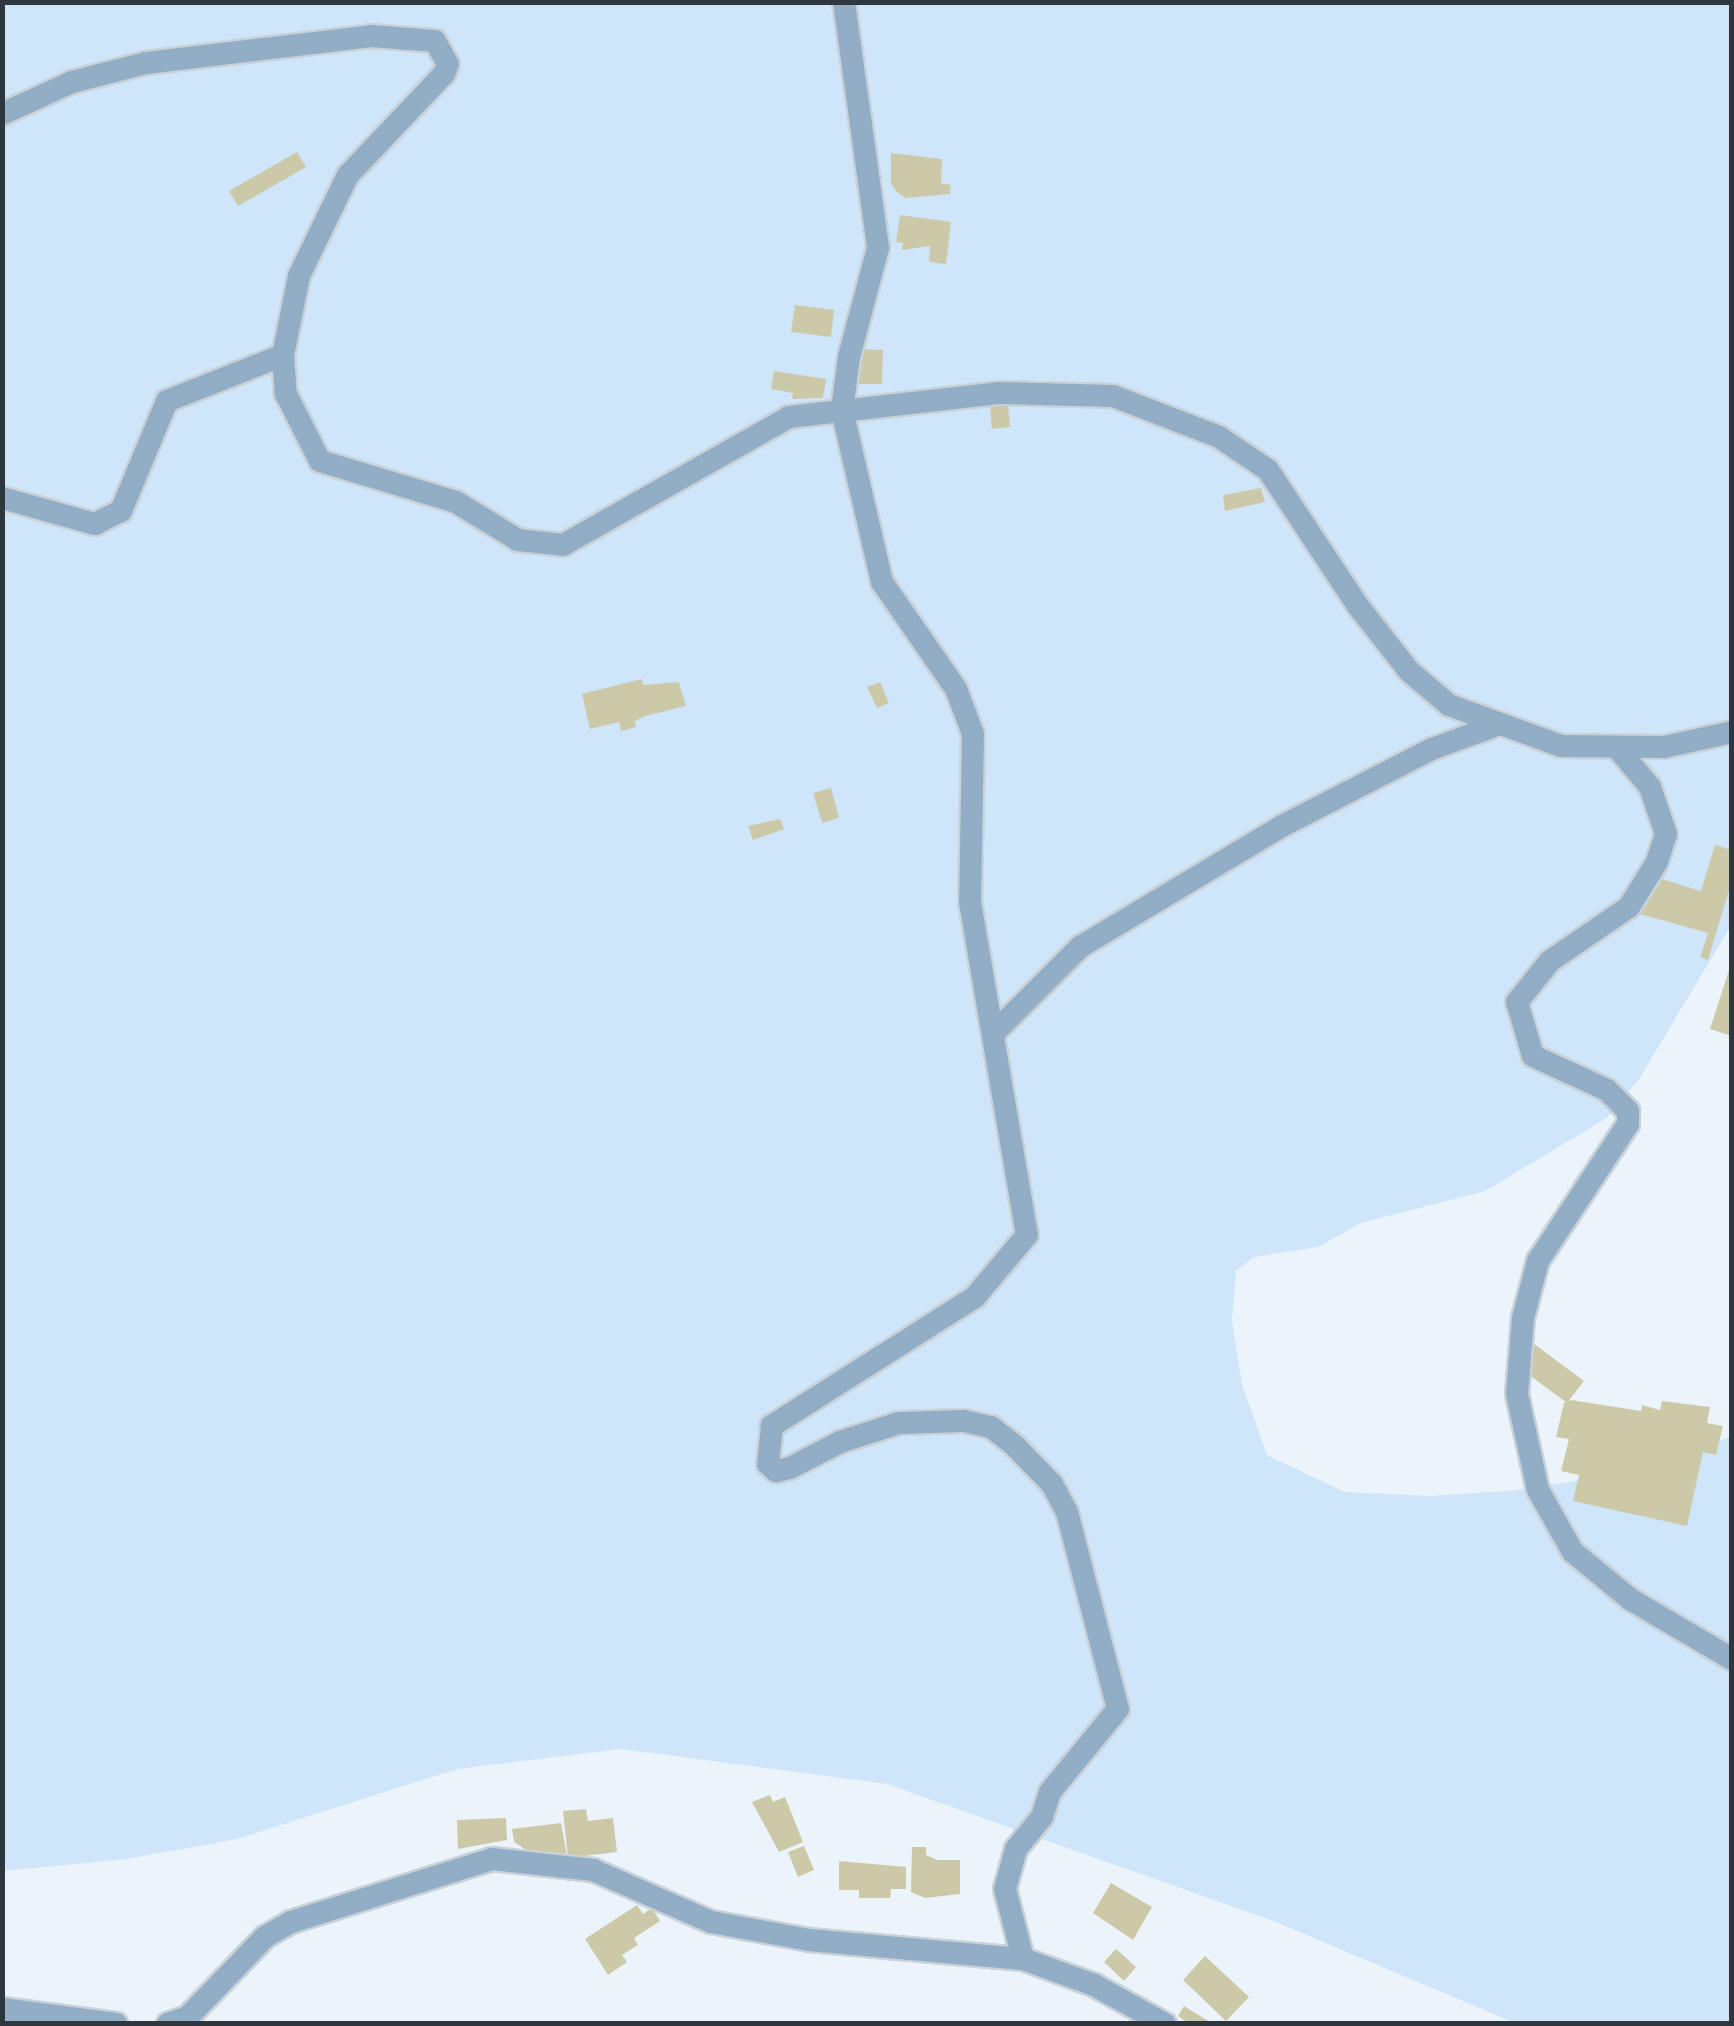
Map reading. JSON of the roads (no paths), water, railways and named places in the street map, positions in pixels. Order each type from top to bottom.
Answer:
[{"type":"street","points":[[844,2],[878,248],[849,357],[842,410],[882,582],[956,688],[974,734],[970,902],[1027,1235],[976,1298],[795,1406],[772,1426],[766,1442],[768,1464],[776,1471],[899,1423],[990,1427],[1052,1484],[1066,1512],[1118,1708],[1050,1792],[1042,1817],[1016,1850],[1005,1888],[1023,1960]]},
{"type":"street","points":[[2,114],[72,82],[146,63],[371,36],[436,42],[448,64],[444,74],[348,175],[299,276],[283,355],[286,394],[320,461],[456,502],[518,540],[563,545],[789,417],[1001,394],[1112,396],[1219,437],[1268,470],[1409,670],[1449,705],[1561,746],[1619,750],[1732,732]]},
{"type":"street","points":[[2,498],[95,524],[121,511],[166,401],[283,355]]},
{"type":"street","points":[[994,1033],[1080,948],[1282,826],[1432,749],[1497,725]]},
{"type":"street","points":[[1619,750],[1650,788],[1666,834],[1657,862],[1629,907],[1550,960],[1517,1002],[1532,1056],[1606,1090],[1628,1111],[1628,1124],[1538,1261],[1523,1318],[1516,1394],[1538,1490],[1573,1552],[1630,1598],[1732,1658]]},
{"type":"street","points":[[168,2024],[188,2017],[264,1937],[291,1922],[492,1859],[593,1870],[711,1922],[809,1940],[1023,1960],[1094,1986],[1166,2024]]},
{"type":"street","points":[[2,2009],[116,2024]]}]
